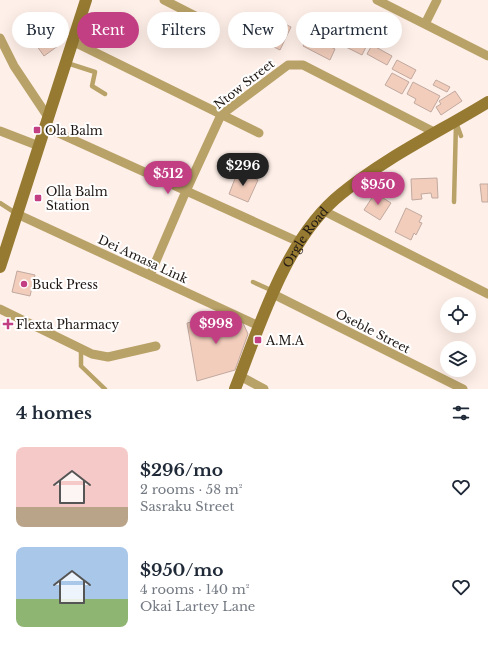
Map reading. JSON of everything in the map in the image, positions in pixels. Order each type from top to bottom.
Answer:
[{"type":"street","points":[[0,267],[86,0]]},
{"type":"street","points":[[164,0],[188,12]]},
{"type":"street","points":[[377,0],[488,56]]},
{"type":"street","points":[[425,24],[437,0]]},
{"type":"street","points":[[0,38],[45,125],[299,242]]},
{"type":"street","points":[[72,41],[259,133]]},
{"type":"street","name":"Ntow Street","points":[[150,275],[221,115],[288,65],[303,64],[436,133]]},
{"type":"street","name":"Orgle Road","points":[[235,389],[273,293],[299,242],[324,211],[341,194],[380,166],[488,102]]},
{"type":"street","points":[[0,131],[39,146]]},
{"type":"street","points":[[324,211],[488,294]]},
{"type":"street","name":"Dei Amasa Link","points":[[17,214],[259,326]]},
{"type":"street","name":"Oseble Street","points":[[273,293],[463,389]]},
{"type":"street","points":[[0,309],[92,354],[108,357],[156,346]]},
{"type":"street","points":[[240,376],[264,389]]},
{"type":"lane","points":[[66,62],[95,72],[92,86],[105,94]]},
{"type":"lane","points":[[456,122],[461,136]]},
{"type":"lane","points":[[454,202],[456,122]]},
{"type":"lane","points":[[0,203],[17,214]]},
{"type":"lane","points":[[252,282],[273,293]]},
{"type":"lane","points":[[81,349],[81,366],[105,389]]},
{"type":"building","points":[[288,26],[291,27],[288,33]]},
{"type":"building","points":[[38,48],[55,48],[44,56]]},
{"type":"building","points":[[307,48],[335,49],[330,60]]},
{"type":"building","points":[[348,48],[366,48],[362,55]]},
{"type":"building","points":[[370,48],[377,48],[392,56],[387,65],[367,54]]},
{"type":"building","points":[[397,60],[416,70],[411,79],[392,69]]},
{"type":"building","points":[[392,73],[409,82],[402,94],[385,85]]},
{"type":"building","points":[[436,80],[450,87],[447,92],[433,85]]},
{"type":"building","points":[[413,82],[440,96],[431,112],[414,103],[416,99],[407,94]]},
{"type":"building","points":[[455,91],[462,101],[441,115],[436,107],[441,104],[439,101]]},
{"type":"building","points":[[238,171],[258,180],[248,202],[229,194]]},
{"type":"building","points":[[437,178],[438,198],[432,198],[431,193],[421,194],[422,199],[412,200],[411,179]]},
{"type":"building","points":[[480,184],[488,184],[488,202],[482,202]]},
{"type":"building","points":[[375,193],[391,203],[380,220],[364,210]]},
{"type":"building","points":[[406,208],[422,216],[419,222],[422,223],[416,235],[414,233],[411,240],[395,232]]},
{"type":"building","name":"Buck Press","points":[[17,271],[35,275],[30,296],[12,292]]},
{"type":"building","points":[[224,315],[243,323],[248,334],[235,370],[197,381],[187,323]]},
{"type":"place","name":"Ola Balm","points":[[37,130]]},
{"type":"place","name":"Olla Balm Station","points":[[38,198]]},
{"type":"place","name":"Buck Press","points":[[24,284]]},
{"type":"place","name":"Flexta Pharmacy","points":[[8,324]]},
{"type":"place","name":"A.M.A","points":[[258,340]]}]
